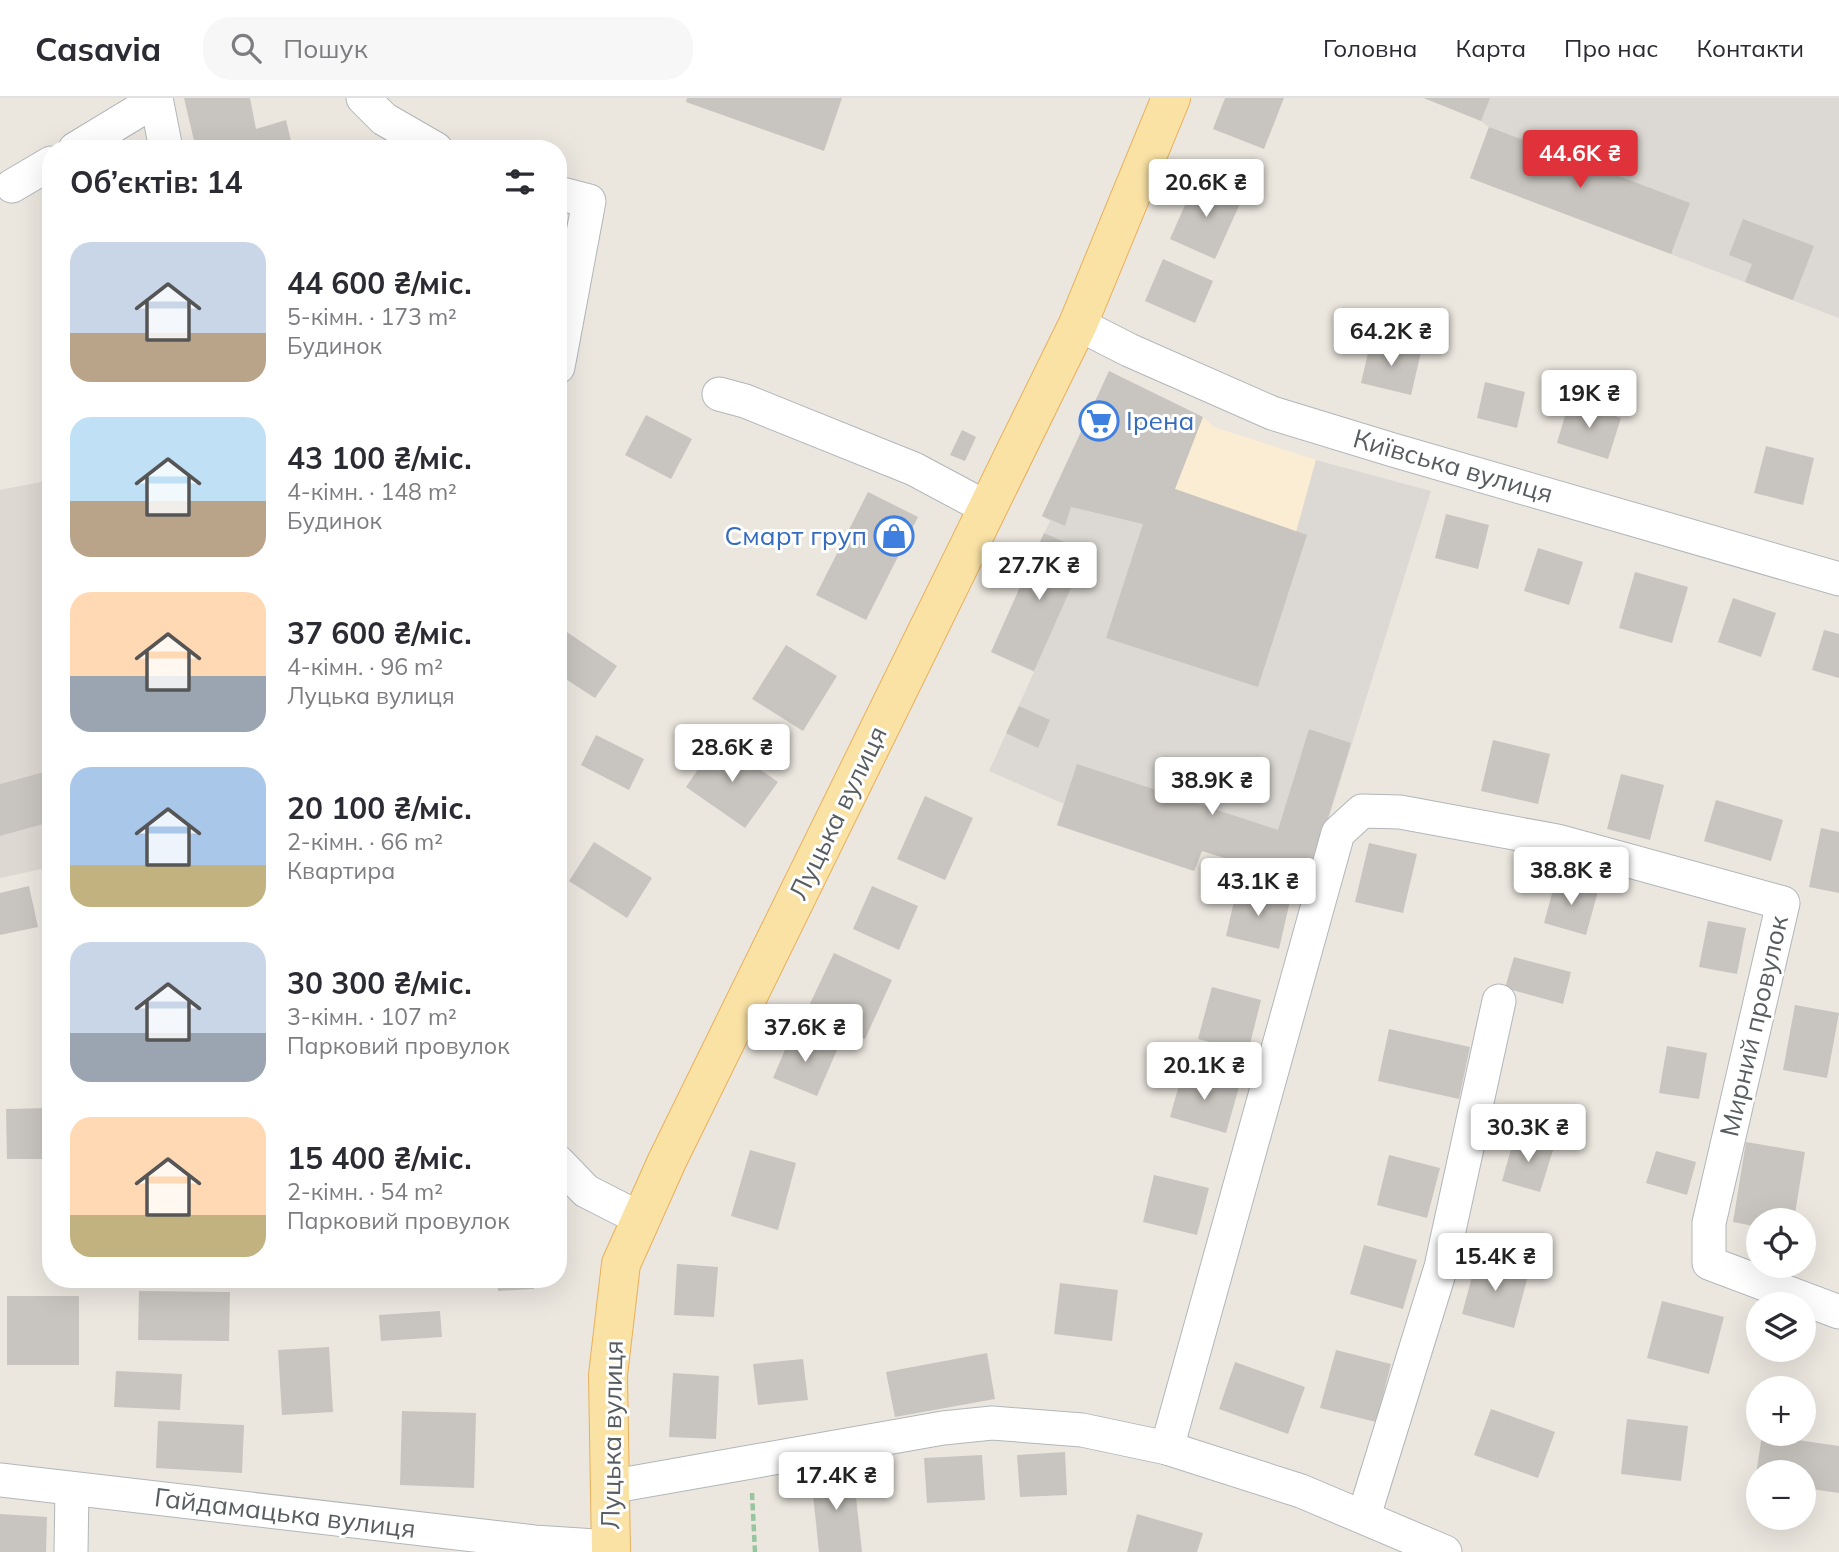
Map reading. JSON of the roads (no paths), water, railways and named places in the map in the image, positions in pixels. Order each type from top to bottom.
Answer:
[{"type":"main road","name":"Луцька вулиця","points":[[611,1550],[608,1375],[621,1264],[667,1161],[1078,324],[1171,98]]},
{"type":"street","points":[[363,98],[384,119],[420,140]]},
{"type":"street","points":[[90,140],[156,99],[164,140]]},
{"type":"street","points":[[12,186],[42,168]]},
{"type":"street","points":[[567,195],[589,201],[567,319]]},
{"type":"street","name":"Київська вулиця","points":[[1078,324],[1129,350],[1272,413],[1839,579]]},
{"type":"street","points":[[719,394],[745,401],[914,469],[987,508]]},
{"type":"street","name":"Мирний провулок","points":[[1167,1448],[1338,833],[1362,811],[1400,812],[1557,842],[1783,903],[1709,1223],[1709,1263],[1839,1312]]},
{"type":"street","points":[[1364,1516],[1441,1267],[1499,1001]]},
{"type":"street","points":[[567,1171],[586,1191],[641,1219]]},
{"type":"street","points":[[609,1487],[943,1428],[992,1423],[1082,1430],[1167,1448],[1301,1491],[1444,1552]]},
{"type":"street","name":"Гайдамацька вулиця","points":[[0,1480],[611,1550]]},
{"type":"street","points":[[71,1552],[72,1489]]},
{"type":"place","name":"Ірена","points":[[1099,421]]},
{"type":"place","name":"Смарт груп","points":[[894,536]]}]
